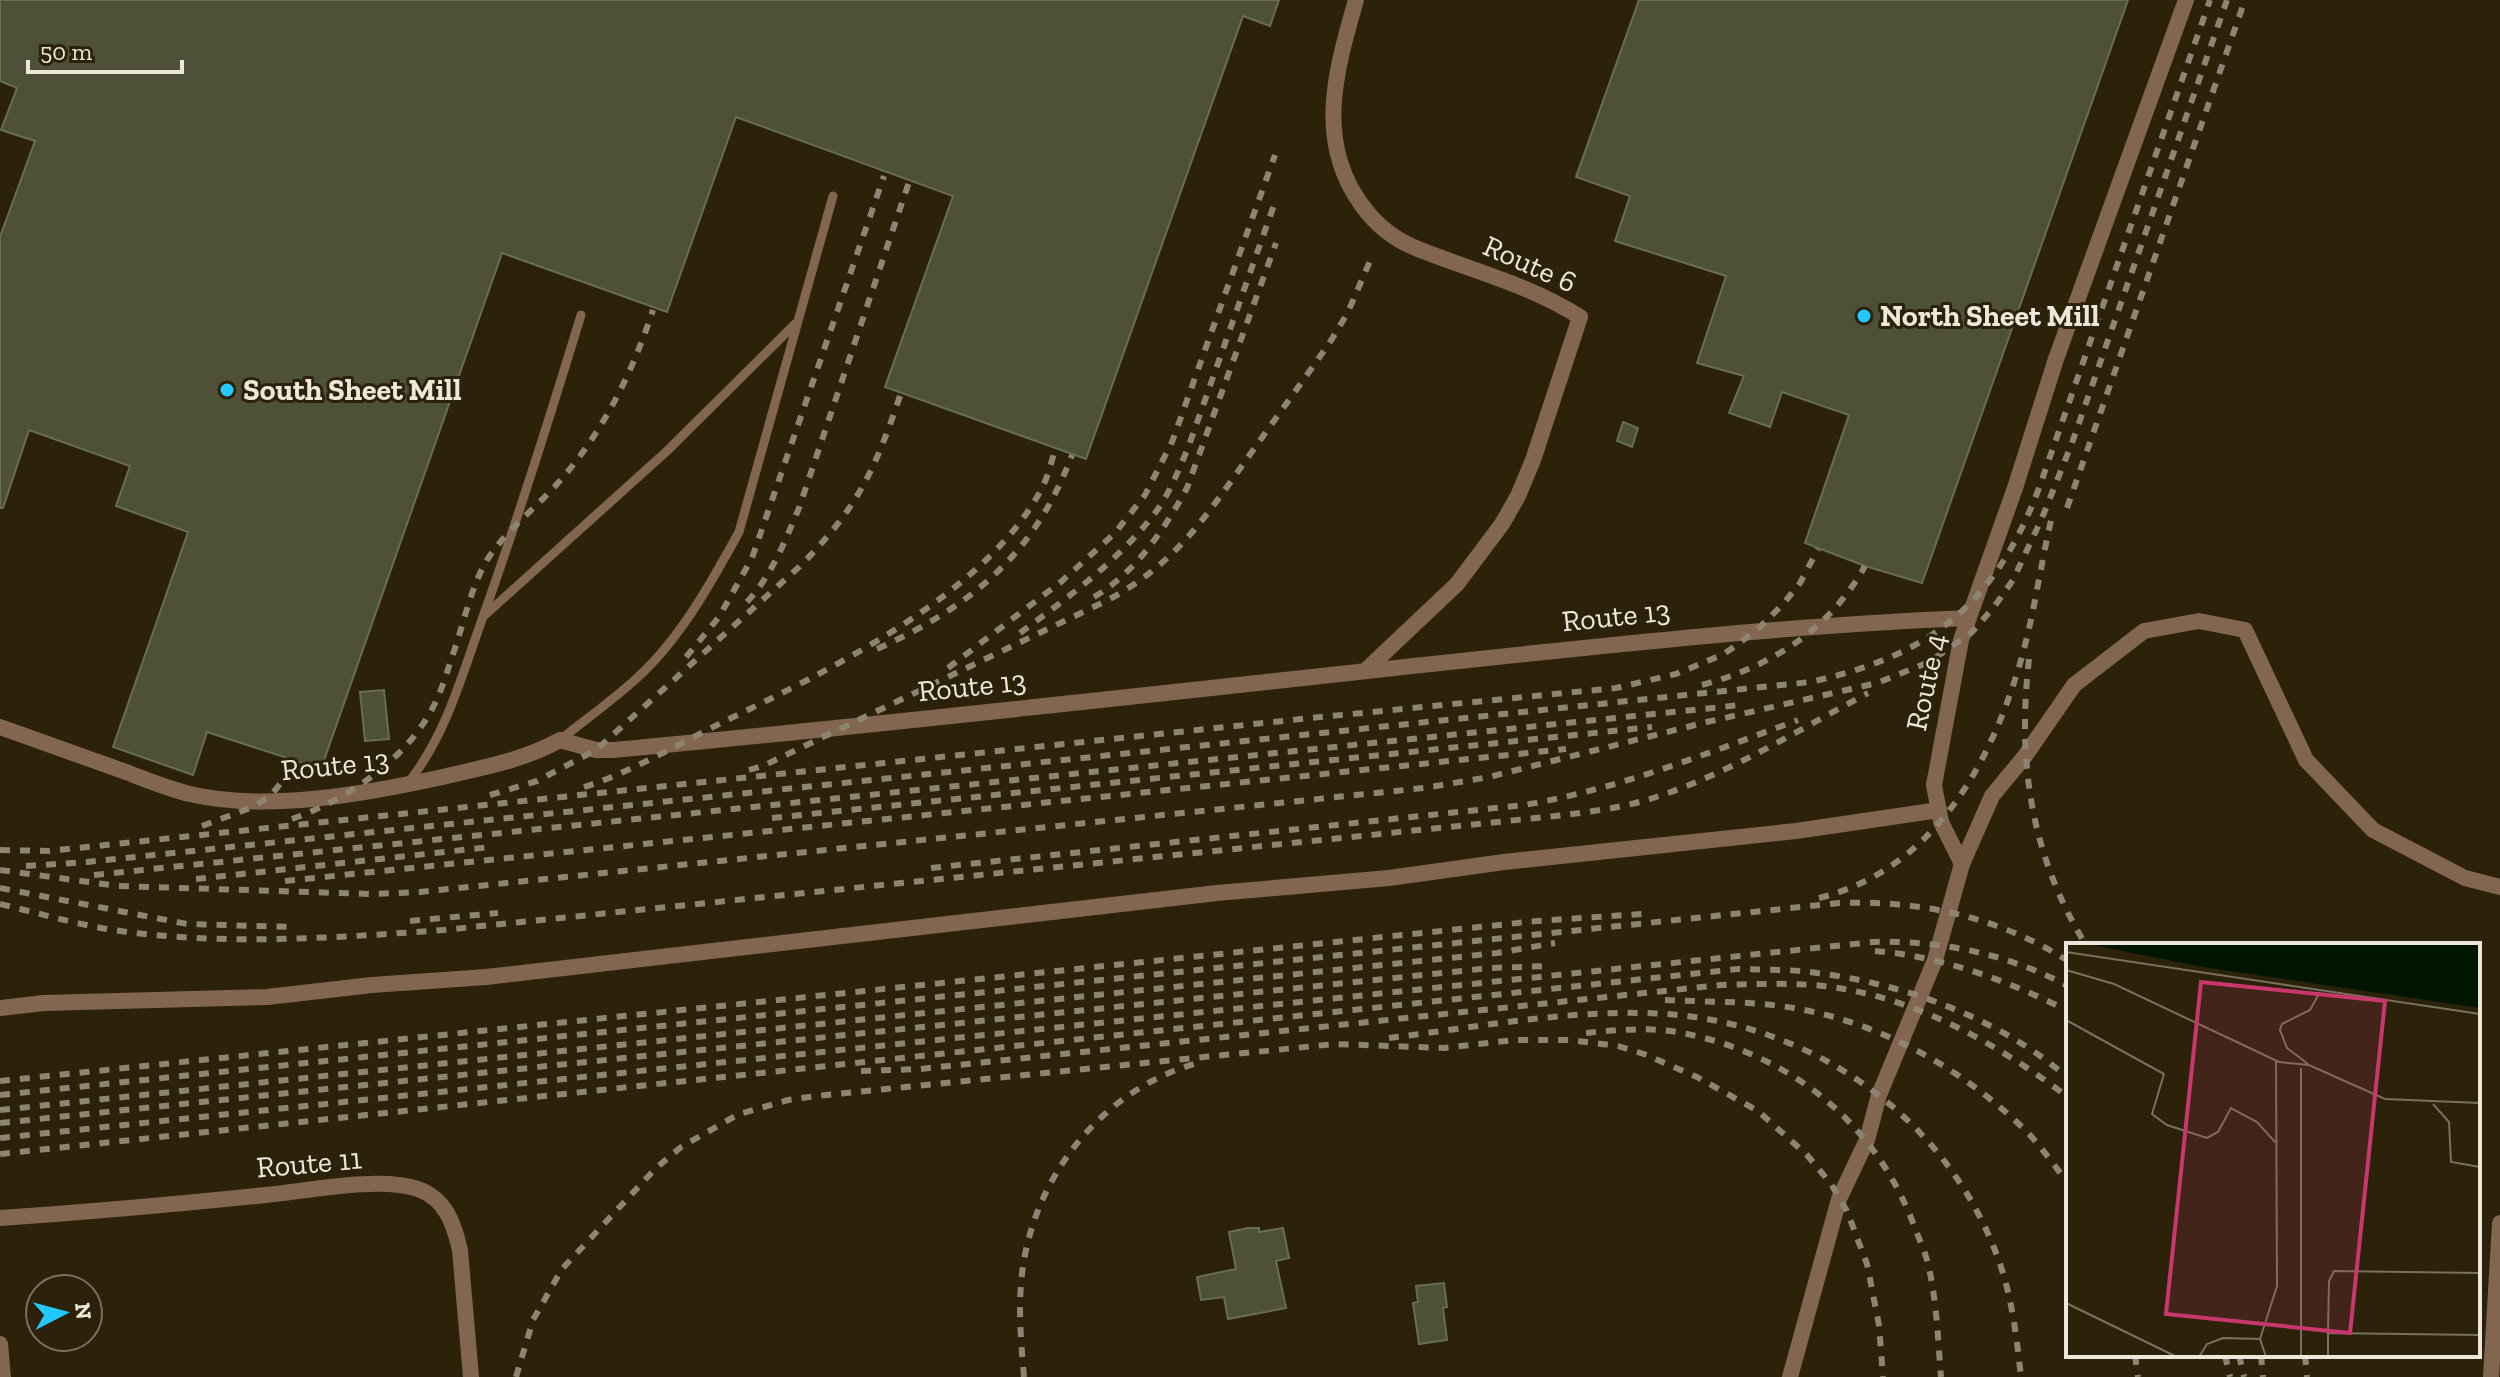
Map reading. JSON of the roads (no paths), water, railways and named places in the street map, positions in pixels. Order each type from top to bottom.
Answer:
[{"type":"street","name":"Route 6","points":[[1356,0],[1337,78],[1333,114],[1333,140],[1338,164],[1352,191],[1372,218],[1395,238],[1504,279],[1580,317],[1533,460],[1502,524],[1457,584],[1365,671]]},
{"type":"street","name":"Route 4","points":[[1962,864],[1941,822],[1934,785],[1961,640],[2015,488],[2056,359],[2186,0]]},
{"type":"street","name":"Route 13","points":[[0,727],[169,787],[210,798],[263,800],[342,796],[502,764],[537,753],[560,740],[596,750],[614,750],[840,729],[1743,631],[1969,618]]},
{"type":"street","points":[[1790,1377],[1839,1199],[1867,1140],[1879,1095],[1935,960],[1962,864],[1992,796],[2025,756],[2074,685],[2144,631],[2199,621],[2245,630],[2306,760],[2373,830],[2465,878],[2500,887]]},
{"type":"street","points":[[0,1008],[44,1003],[267,997],[372,985],[486,977],[1217,893],[1389,878],[1519,860],[1796,831],[1939,810]]},
{"type":"street","name":"Route 11","points":[[0,1218],[363,1185],[418,1189],[438,1200],[450,1216],[456,1235],[460,1250],[471,1377]]},
{"type":"street","points":[[2491,1377],[2500,1223]]},
{"type":"street","points":[[0,1344],[3,1377]]},
{"type":"lane","points":[[560,740],[638,677],[682,625],[739,532],[833,196]]},
{"type":"lane","points":[[406,785],[437,740],[483,617],[581,315]]},
{"type":"lane","points":[[483,617],[667,451],[798,322]]},
{"type":"railway","points":[[26,866],[1810,682],[1891,657],[1924,640],[1953,619],[1979,594],[2002,564],[2021,529],[2039,488],[2210,0]]},
{"type":"railway","points":[[0,870],[118,886],[372,894],[420,892],[1424,788],[1489,777],[1877,683],[1929,662],[1971,633],[2013,580],[2072,443],[2227,0]]},
{"type":"railway","points":[[2067,508],[2245,0]]},
{"type":"railway","points":[[948,668],[1062,581],[1115,533],[1145,495],[1172,442],[1275,155]]},
{"type":"railway","points":[[686,657],[719,617],[752,558],[884,176]]},
{"type":"railway","points":[[747,602],[771,569],[799,508],[909,182]]},
{"type":"railway","points":[[1020,633],[1111,560],[1163,502],[1188,448],[1274,205]]},
{"type":"railway","points":[[1094,597],[1123,575],[1148,549],[1187,488],[1276,243]]},
{"type":"railway","points":[[749,770],[1108,600],[1153,570],[1205,517],[1332,339],[1348,312],[1373,254]]},
{"type":"railway","points":[[292,819],[357,787],[413,738],[441,691],[473,591],[487,560],[511,530],[557,484],[602,424],[625,380],[653,310]]},
{"type":"railway","points":[[490,795],[537,781],[596,750],[799,567],[836,526],[862,487],[901,393]]},
{"type":"railway","points":[[584,787],[636,766],[807,680],[899,627],[942,597],[982,564],[1015,528],[1041,490],[1055,450]]},
{"type":"railway","points":[[877,649],[942,614],[971,595],[996,573],[1019,549],[1039,521],[1072,455]]},
{"type":"railway","points":[[1819,898],[1859,884],[1894,864],[1925,838],[1952,808],[1974,774],[1993,737],[2021,660],[2053,512]]},
{"type":"railway","points":[[0,850],[49,851],[1616,688],[1676,674],[1724,654],[1757,630],[1784,603],[1800,583],[1818,549]]},
{"type":"railway","points":[[1702,685],[1752,667],[1796,642],[1834,609],[1865,566]]},
{"type":"railway","points":[[2029,659],[2025,735],[2032,807],[2052,877],[2085,943]]},
{"type":"railway","points":[[0,904],[99,928],[154,935],[237,939],[361,936],[1556,816],[1653,798],[1709,777],[1868,693]]},
{"type":"railway","points":[[94,875],[1741,705]]},
{"type":"railway","points":[[931,868],[1524,805],[1629,780],[1798,720]]},
{"type":"railway","points":[[772,818],[1652,727]]},
{"type":"railway","points":[[285,881],[1566,749]]},
{"type":"railway","points":[[202,826],[253,807],[272,794],[296,764]]},
{"type":"railway","points":[[196,879],[490,847]]},
{"type":"railway","points":[[0,888],[187,924],[294,927]]},
{"type":"railway","points":[[0,1095],[1839,903],[1899,905],[1958,914],[2014,933],[2066,960]]},
{"type":"railway","points":[[410,921],[498,913]]},
{"type":"railway","points":[[0,1081],[1537,921],[1642,914]]},
{"type":"railway","points":[[0,1138],[1873,942],[1923,944],[1973,951],[2022,965],[2066,985]]},
{"type":"railway","points":[[0,1110],[1497,953],[1555,943]]},
{"type":"railway","points":[[1875,951],[1950,964],[2022,990],[2066,1010]]},
{"type":"railway","points":[[0,1123],[1490,968],[1550,966]]},
{"type":"railway","points":[[0,1154],[1738,969],[1817,973],[1850,978],[1917,996],[2013,1038],[2066,1076]]},
{"type":"railway","points":[[861,1071],[920,1069],[1721,985],[1790,984],[1848,990],[1916,1009],[1980,1039],[2066,1096]]},
{"type":"railway","points":[[1665,1000],[1780,1006],[1814,1012],[1880,1033],[1941,1064],[1996,1104],[2034,1140],[2066,1180]]},
{"type":"railway","points":[[1389,1038],[1563,1016],[1666,1014],[1722,1022],[1776,1038],[1826,1061],[1873,1091],[1915,1127],[1951,1170],[1980,1217],[2002,1270],[2012,1310],[2021,1377]]},
{"type":"railway","points":[[1586,1033],[1654,1030],[1717,1042],[1756,1056],[1791,1075],[1823,1098],[1852,1125],[1877,1155],[1898,1190],[1925,1253],[1934,1295],[1941,1377]]},
{"type":"railway","points":[[516,1377],[533,1320],[562,1269],[655,1169],[681,1147],[739,1114],[788,1100],[816,1096],[1335,1044],[1444,1048],[1514,1040],[1570,1040],[1618,1046],[1644,1054],[1697,1077],[1758,1111],[1807,1155],[1831,1184],[1847,1211],[1867,1264],[1879,1325],[1883,1377]]},
{"type":"railway","points":[[1024,1377],[1020,1313],[1022,1274],[1040,1204],[1057,1172],[1077,1143],[1129,1095],[1160,1077],[1194,1064]]},
{"type":"railway","points":[[2135,1357],[2138,1377]]},
{"type":"railway","points":[[2225,1357],[2230,1377]]},
{"type":"railway","points":[[2239,1357],[2244,1377]]},
{"type":"railway","points":[[2261,1357],[2263,1377]]},
{"type":"railway","points":[[2305,1357],[2307,1377]]},
{"type":"place","name":"North Sheet Mill","points":[[1864,316]]},
{"type":"place","name":"South Sheet Mill","points":[[227,390]]}]
